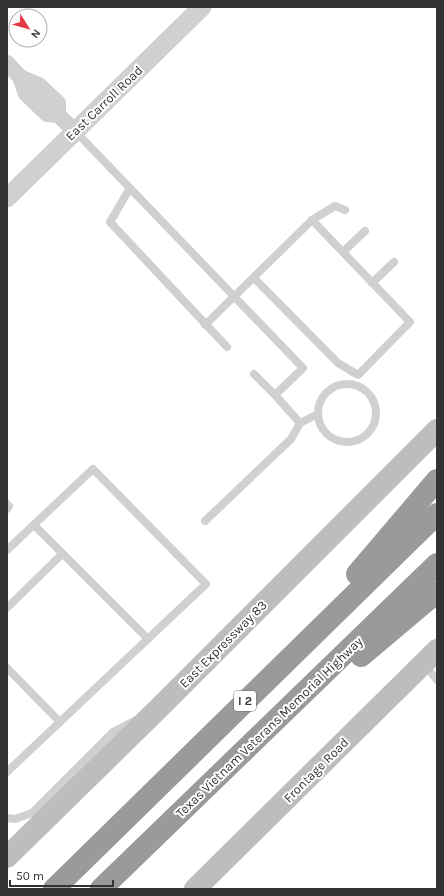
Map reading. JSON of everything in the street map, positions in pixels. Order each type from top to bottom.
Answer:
[{"type":"highway","points":[[269,677],[437,480]]},
{"type":"highway","name":"I 2","points":[[54,889],[437,514]]},
{"type":"highway","name":"Texas Vietnam Veterans Memorial Highway","points":[[101,889],[437,564]]},
{"type":"highway","points":[[216,778],[437,592]]},
{"type":"main road","name":"East Expressway 83","points":[[7,857],[161,706],[437,430]]},
{"type":"main road","name":"Frontage Road","points":[[195,889],[432,664]]},
{"type":"street","name":"East Carroll Road","points":[[7,198],[202,7]]},
{"type":"street","points":[[7,63],[20,77],[39,84],[46,102],[58,103],[58,115],[75,131]]},
{"type":"lane","points":[[75,131],[303,368],[275,395]]},
{"type":"lane","points":[[130,188],[110,222],[227,347]]},
{"type":"lane","points":[[205,325],[312,220],[335,206],[345,210]]},
{"type":"lane","points":[[312,220],[410,322],[358,375],[355,385]]},
{"type":"lane","points":[[343,252],[365,231]]},
{"type":"lane","points":[[372,283],[394,262]]},
{"type":"lane","points":[[254,278],[338,363],[358,375]]},
{"type":"lane","points":[[254,374],[300,423]]},
{"type":"lane","points":[[347,383],[365,390],[375,405],[376,415],[374,424],[368,432],[360,438],[351,441],[341,441],[332,438],[325,432],[320,424],[318,414],[319,404],[329,389],[347,383]]},
{"type":"lane","points":[[205,521],[291,439],[300,423],[318,414]]},
{"type":"lane","points":[[7,550],[94,469],[206,584],[7,772]]},
{"type":"lane","points":[[7,504],[9,506],[7,509]]},
{"type":"lane","points":[[34,525],[148,639]]},
{"type":"lane","points":[[7,608],[62,554]]},
{"type":"lane","points":[[7,668],[60,722]]},
{"type":"lane","points":[[7,818],[16,819],[32,813],[113,732],[161,706]]}]
